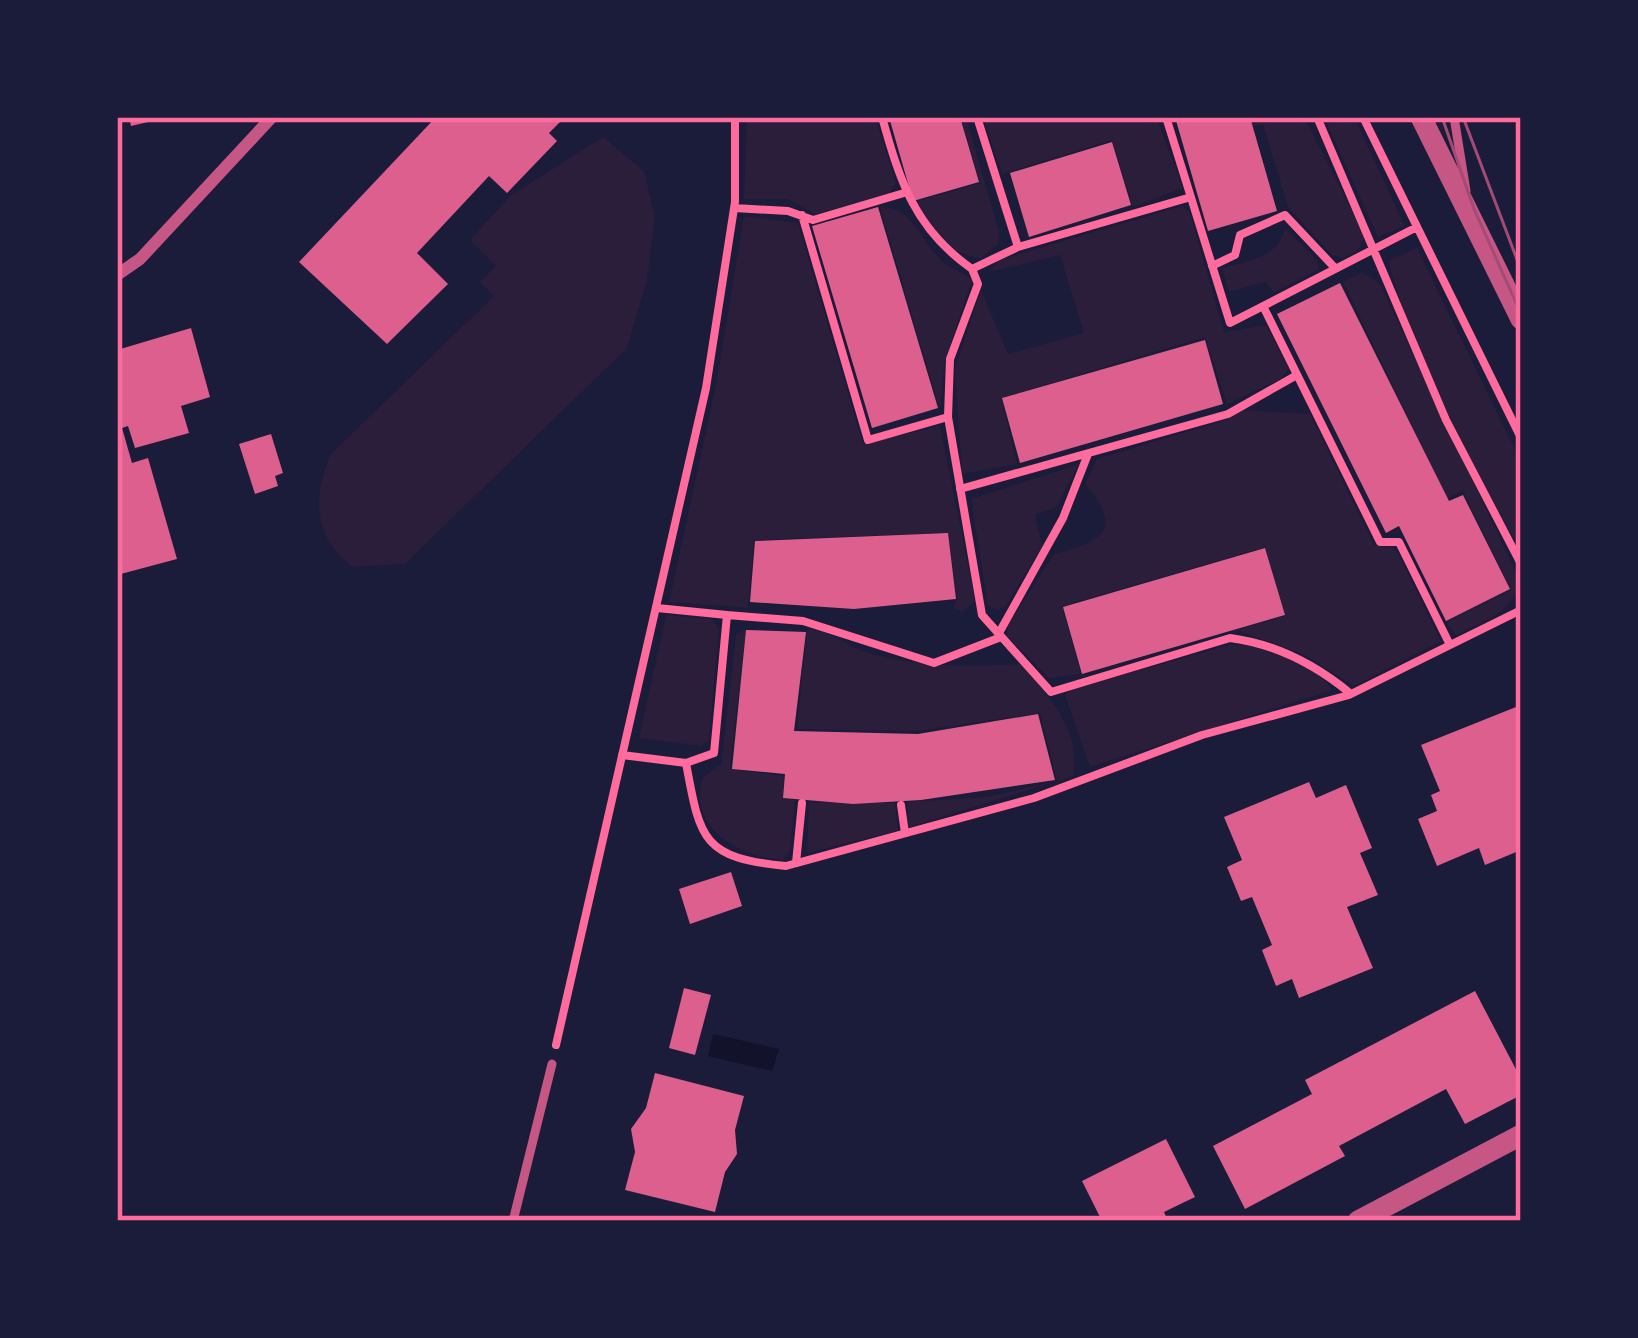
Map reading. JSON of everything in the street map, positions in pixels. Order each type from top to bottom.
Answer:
[{"type":"street","points":[[117,275],[140,259],[272,117]]},
{"type":"street","points":[[1421,117],[1521,320]]},
{"type":"street","points":[[1358,1221],[1521,1135]]},
{"type":"lane","points":[[1454,117],[1468,214]]},
{"type":"lane","points":[[513,1221],[552,1064]]},
{"type":"path","points":[[552,1064],[706,388],[734,208],[735,117]]},
{"type":"path","points":[[882,117],[904,194],[943,248],[972,269],[978,284],[950,358],[948,417],[982,615],[1051,692],[1230,638],[1252,640],[1317,667],[1351,694]]},
{"type":"path","points":[[977,117],[1018,247]]},
{"type":"path","points":[[1166,117],[1230,322],[1415,228]]},
{"type":"path","points":[[1317,117],[1437,400],[1521,564]]},
{"type":"path","points":[[1363,117],[1521,438]]},
{"type":"path","points":[[734,208],[813,220],[904,194]]},
{"type":"path","points":[[972,269],[1018,247],[1191,196]]},
{"type":"path","points":[[802,215],[868,440],[948,417]]},
{"type":"path","points":[[1212,266],[1235,255],[1240,235],[1285,215],[1335,268]]},
{"type":"path","points":[[1263,306],[1381,542],[1399,542],[1450,645]]},
{"type":"path","points":[[961,489],[1228,414],[1297,375]]},
{"type":"path","points":[[657,608],[816,624],[934,663],[1000,635],[1063,518],[1089,452]]},
{"type":"path","points":[[686,764],[699,830],[722,851],[750,862],[796,863],[1034,798],[1202,735],[1351,694],[1521,610]]},
{"type":"path","points":[[622,754],[686,764],[714,753],[727,615]]},
{"type":"path","points":[[796,863],[802,803]]},
{"type":"path","points":[[902,805],[905,833]]},
{"type":"shaded area","points":[[747,117],[875,117],[896,183],[889,193],[816,214],[788,199],[744,199]]},
{"type":"shaded area","points":[[961,117],[966,117],[999,232],[998,244],[980,259],[950,249],[915,202],[980,183]]},
{"type":"shaded area","points":[[983,117],[1156,117],[1183,188],[1133,207],[1112,140],[1002,174]]},
{"type":"shaded area","points":[[1250,117],[1304,117],[1365,236],[1357,251],[1342,258],[1332,255],[1288,207],[1263,124],[1253,127]]},
{"type":"shaded area","points":[[1324,117],[1354,117],[1405,226],[1378,237]]},
{"type":"shaded area","points":[[603,137],[644,171],[655,217],[647,280],[627,348],[405,564],[353,567],[330,543],[320,516],[321,487],[330,455],[494,296],[480,282],[496,266],[470,240],[510,196]]},
{"type":"shaded area","points":[[1182,206],[1190,213],[1224,332],[1266,325],[1289,369],[1280,379],[1227,404],[1205,337],[1001,398],[1017,464],[962,474],[955,369],[981,290],[1008,354],[1084,333],[1060,255],[990,272],[999,260]]},
{"type":"shaded area","points":[[880,207],[902,213],[938,257],[972,280],[945,360],[940,410]]},
{"type":"shaded area","points":[[744,216],[798,223],[863,444],[940,426],[974,594],[974,602],[962,612],[953,608],[957,599],[948,533],[754,540],[748,608],[669,602],[716,385]]},
{"type":"shaded area","points":[[1285,228],[1317,260],[1319,269],[1274,292],[1265,282],[1229,292],[1222,268],[1269,252]]},
{"type":"shaded area","points":[[1417,248],[1521,462],[1521,550],[1445,410],[1399,297],[1388,261]]},
{"type":"shaded area","points":[[1362,272],[1380,284],[1520,581],[1504,608],[1456,635],[1446,622],[1511,590],[1463,491],[1447,498],[1343,282]]},
{"type":"shaded area","points":[[1240,410],[1310,414],[1374,545],[1393,548],[1399,555],[1441,641],[1354,686],[1305,655],[1236,630],[1285,616],[1265,547],[1062,606],[1081,674],[1049,678],[1007,636],[1008,625],[1054,554],[1085,544],[1102,531],[1104,513],[1085,484],[1097,459],[1229,419]]},
{"type":"shaded area","points":[[1079,464],[1056,508],[1035,514],[1042,546],[1006,606],[998,610],[988,606],[971,499]]},
{"type":"shaded area","points":[[666,615],[711,619],[719,629],[709,740],[701,746],[639,738]]},
{"type":"shaded area","points":[[746,629],[730,769],[784,776],[783,799],[795,800],[790,851],[782,860],[733,845],[709,824],[702,810],[703,777],[721,765],[736,634]]},
{"type":"shaded area","points":[[807,629],[868,653],[906,661],[1020,664],[1068,729],[1073,776],[1057,781],[1040,713],[918,731],[797,729]]},
{"type":"shaded area","points":[[1232,644],[1302,665],[1332,690],[1090,767],[1065,695]]},
{"type":"shaded area","points":[[1057,781],[909,827],[907,802],[987,797]]},
{"type":"shaded area","points":[[809,802],[895,803],[898,831],[807,853]]},
{"type":"shaded area","points":[[713,1034],[779,1049],[772,1071],[708,1056]]},
{"type":"building","points":[[129,117],[160,117],[161,119],[131,126]]},
{"type":"building","points":[[436,117],[565,117],[549,133],[557,141],[507,193],[489,176],[417,253],[448,284],[387,344],[299,262]]},
{"type":"building","points":[[889,117],[960,117],[979,182],[913,201]]},
{"type":"building","points":[[1175,117],[1250,117],[1277,211],[1208,231]]},
{"type":"building","points":[[1112,142],[1131,205],[1029,237],[1010,173]]},
{"type":"building","points":[[878,207],[938,408],[872,428],[812,226]]},
{"type":"building","points":[[1340,283],[1449,501],[1463,495],[1510,589],[1446,621],[1399,526],[1386,533],[1277,314]]},
{"type":"building","points":[[191,328],[210,397],[181,406],[189,433],[135,448],[128,426],[122,428],[132,463],[148,458],[177,559],[117,575],[117,350]]},
{"type":"building","points":[[1205,340],[1223,404],[1020,463],[1002,398]]},
{"type":"building","points":[[271,434],[283,473],[275,476],[278,486],[255,494],[239,444]]},
{"type":"building","points":[[948,533],[956,599],[854,609],[750,602],[755,541]]},
{"type":"building","points":[[1265,548],[1285,615],[1082,674],[1063,607]]},
{"type":"building","points":[[746,630],[806,632],[794,731],[918,734],[1038,714],[1055,780],[921,800],[853,804],[783,798],[785,774],[732,769]]},
{"type":"building","points":[[1521,705],[1521,832],[1516,835],[1521,850],[1485,865],[1479,848],[1437,866],[1418,819],[1437,811],[1431,795],[1440,791],[1421,745]]},
{"type":"building","points":[[1309,782],[1316,798],[1346,785],[1372,848],[1360,853],[1378,895],[1347,907],[1373,968],[1299,998],[1292,979],[1276,986],[1262,950],[1272,945],[1252,897],[1241,901],[1227,867],[1242,860],[1224,817]]},
{"type":"building","points":[[731,872],[742,906],[690,924],[679,889]]},
{"type":"building","points":[[684,988],[711,995],[695,1055],[669,1048]]},
{"type":"building","points":[[1475,991],[1521,1079],[1521,1095],[1465,1124],[1446,1089],[1339,1146],[1345,1156],[1245,1209],[1213,1146],[1312,1094],[1305,1080]]},
{"type":"building","points":[[655,1073],[744,1096],[735,1130],[737,1154],[725,1172],[715,1212],[625,1190],[635,1152],[631,1129],[646,1108]]},
{"type":"building","points":[[1166,1139],[1195,1197],[1164,1212],[1168,1221],[1102,1221],[1082,1181]]},
{"type":"tram line","points":[[1442,117],[1474,209],[1521,314]]},
{"type":"tram line","points":[[1463,117],[1521,270]]}]
